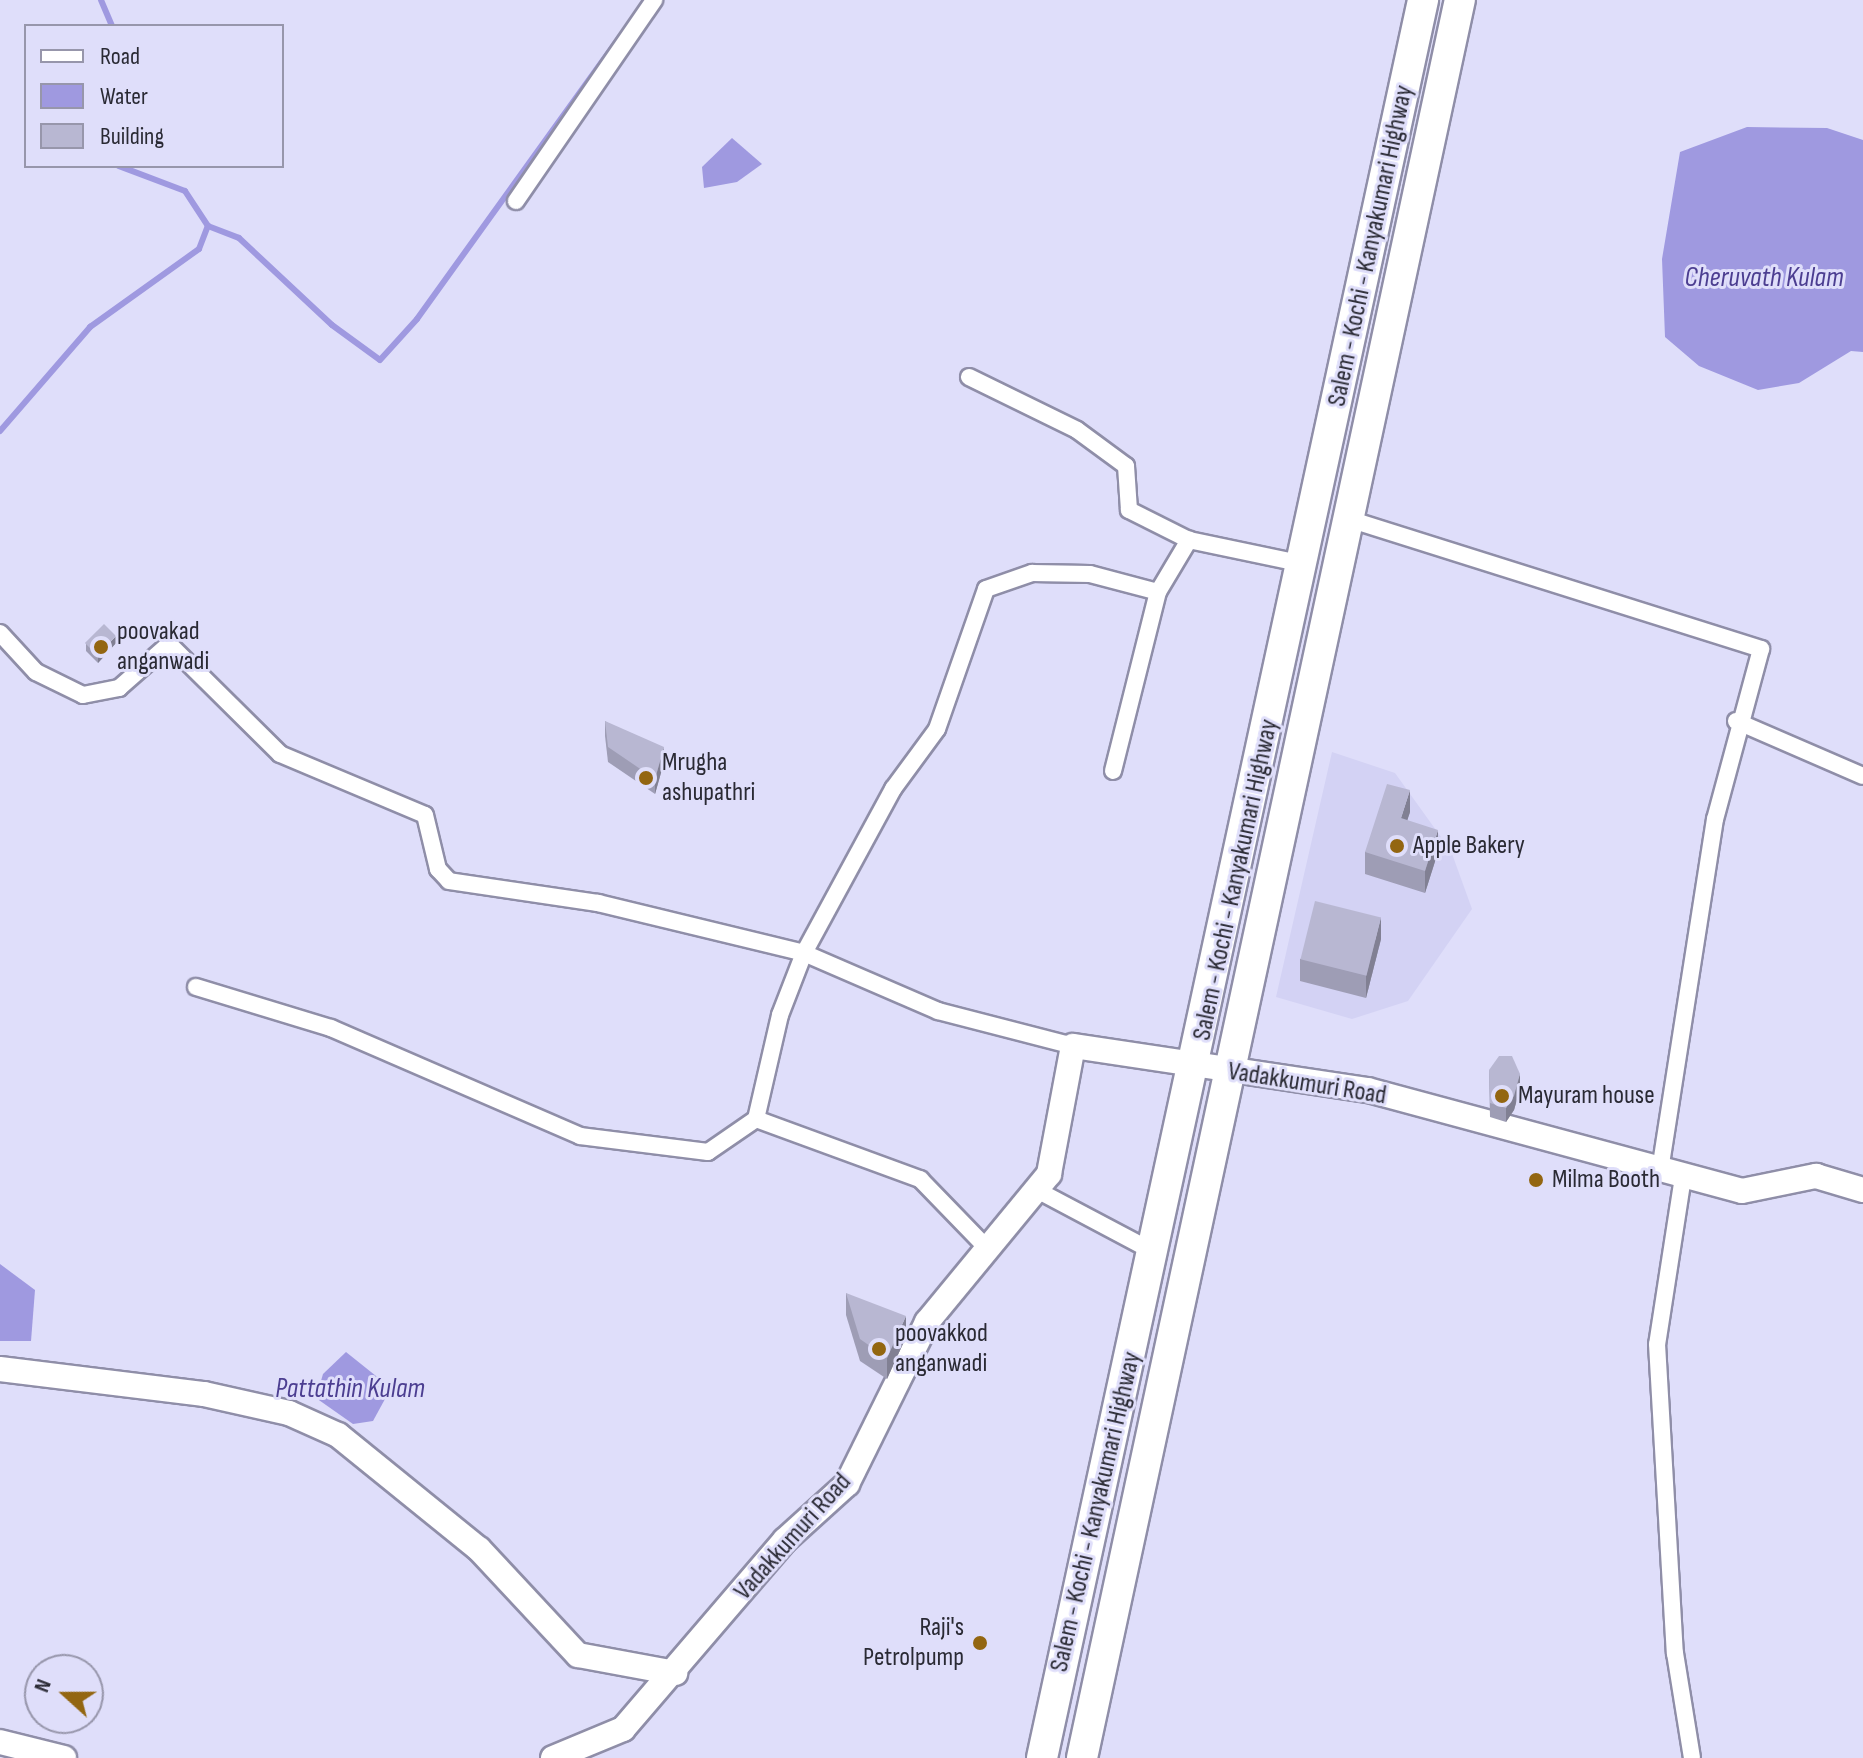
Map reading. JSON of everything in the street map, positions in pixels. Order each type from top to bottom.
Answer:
[{"type":"highway","name":"Salem - Kochi - Kanyakumari Highway","points":[[1042,1758],[1197,1067],[1423,0]]},
{"type":"highway","name":"Salem - Kochi - Kanyakumari Highway","points":[[1082,1758],[1234,1071],[1460,0]]},
{"type":"street","points":[[516,201],[654,0]]},
{"type":"street","points":[[969,377],[1077,430],[1126,466],[1129,510],[1189,540],[1304,564]]},
{"type":"street","points":[[1352,520],[1761,649],[1736,721],[1679,1017],[1672,1174],[1657,1344],[1675,1653],[1692,1758]]},
{"type":"street","points":[[1113,771],[1158,592],[1189,540]]},
{"type":"street","points":[[196,987],[331,1028],[529,1117],[616,1145],[708,1152],[756,1119],[780,1015],[804,953],[893,789],[937,729],[986,589],[1032,573],[1090,574],[1158,592]]},
{"type":"street","points":[[0,633],[36,672],[83,695],[119,688],[169,644],[280,754],[425,815],[438,869],[449,881],[598,903],[804,953],[938,1011],[1073,1046]]},
{"type":"street","points":[[1736,721],[1863,776]]},
{"type":"street","name":"Vadakkumuri Road","points":[[553,1758],[584,1751],[623,1729],[675,1673],[785,1540],[847,1484],[927,1322],[1035,1189],[1052,1163],[1073,1046],[1197,1067],[1368,1090],[1742,1191],[1816,1176],[1863,1190]]},
{"type":"street","points":[[756,1119],[920,1179],[986,1247]]},
{"type":"street","points":[[1035,1189],[1156,1253]]},
{"type":"street","points":[[0,1369],[204,1394],[301,1419],[338,1435],[479,1549],[578,1655],[675,1673]]},
{"type":"street","points":[[0,1742],[64,1758]]},
{"type":"shaded area","points":[[1332,752],[1395,773],[1451,851],[1472,909],[1408,1001],[1352,1019],[1276,997]]},
{"type":"water","name":"Cheruvath Kulam","points":[[1747,127],[1827,128],[1863,140],[1863,352],[1851,351],[1799,383],[1758,390],[1699,366],[1665,337],[1662,259],[1680,152]]},
{"type":"water","points":[[732,138],[762,164],[737,182],[704,188],[702,167]]},
{"type":"water","points":[[0,1264],[35,1290],[31,1341],[0,1341]]},
{"type":"water","name":"Pattathin Kulam","points":[[346,1352],[391,1388],[373,1421],[353,1424],[316,1398],[323,1374]]},
{"type":"building","points":[[104,624],[116,636],[97,655],[85,643]]},
{"type":"building","points":[[605,721],[664,747],[655,779],[608,747]]},
{"type":"building","points":[[1387,784],[1410,790],[1401,818],[1438,830],[1425,871],[1365,852]]},
{"type":"building","points":[[1315,901],[1381,917],[1366,976],[1300,959]]},
{"type":"building","points":[[1499,1056],[1512,1056],[1520,1074],[1514,1096],[1506,1108],[1490,1103],[1489,1070]]},
{"type":"building","points":[[846,1293],[906,1316],[887,1358],[860,1339]]},
{"type":"waterway","points":[[101,0],[111,24]]},
{"type":"waterway","points":[[208,226],[239,238],[332,325],[380,360],[417,319],[620,36]]},
{"type":"waterway","points":[[0,431],[90,327],[199,249],[208,226],[185,191],[124,168]]},
{"type":"place","name":"poovakad anganwadi","points":[[101,647]]},
{"type":"place","name":"Mrugha ashupathri","points":[[646,778]]},
{"type":"place","name":"Apple Bakery","points":[[1397,846]]},
{"type":"place","name":"Mayuram house","points":[[1502,1096]]},
{"type":"place","name":"Milma Booth","points":[[1536,1180]]},
{"type":"place","name":"poovakkod anganwadi","points":[[879,1349]]},
{"type":"place","name":"Raji's Petrolpump","points":[[980,1643]]}]
